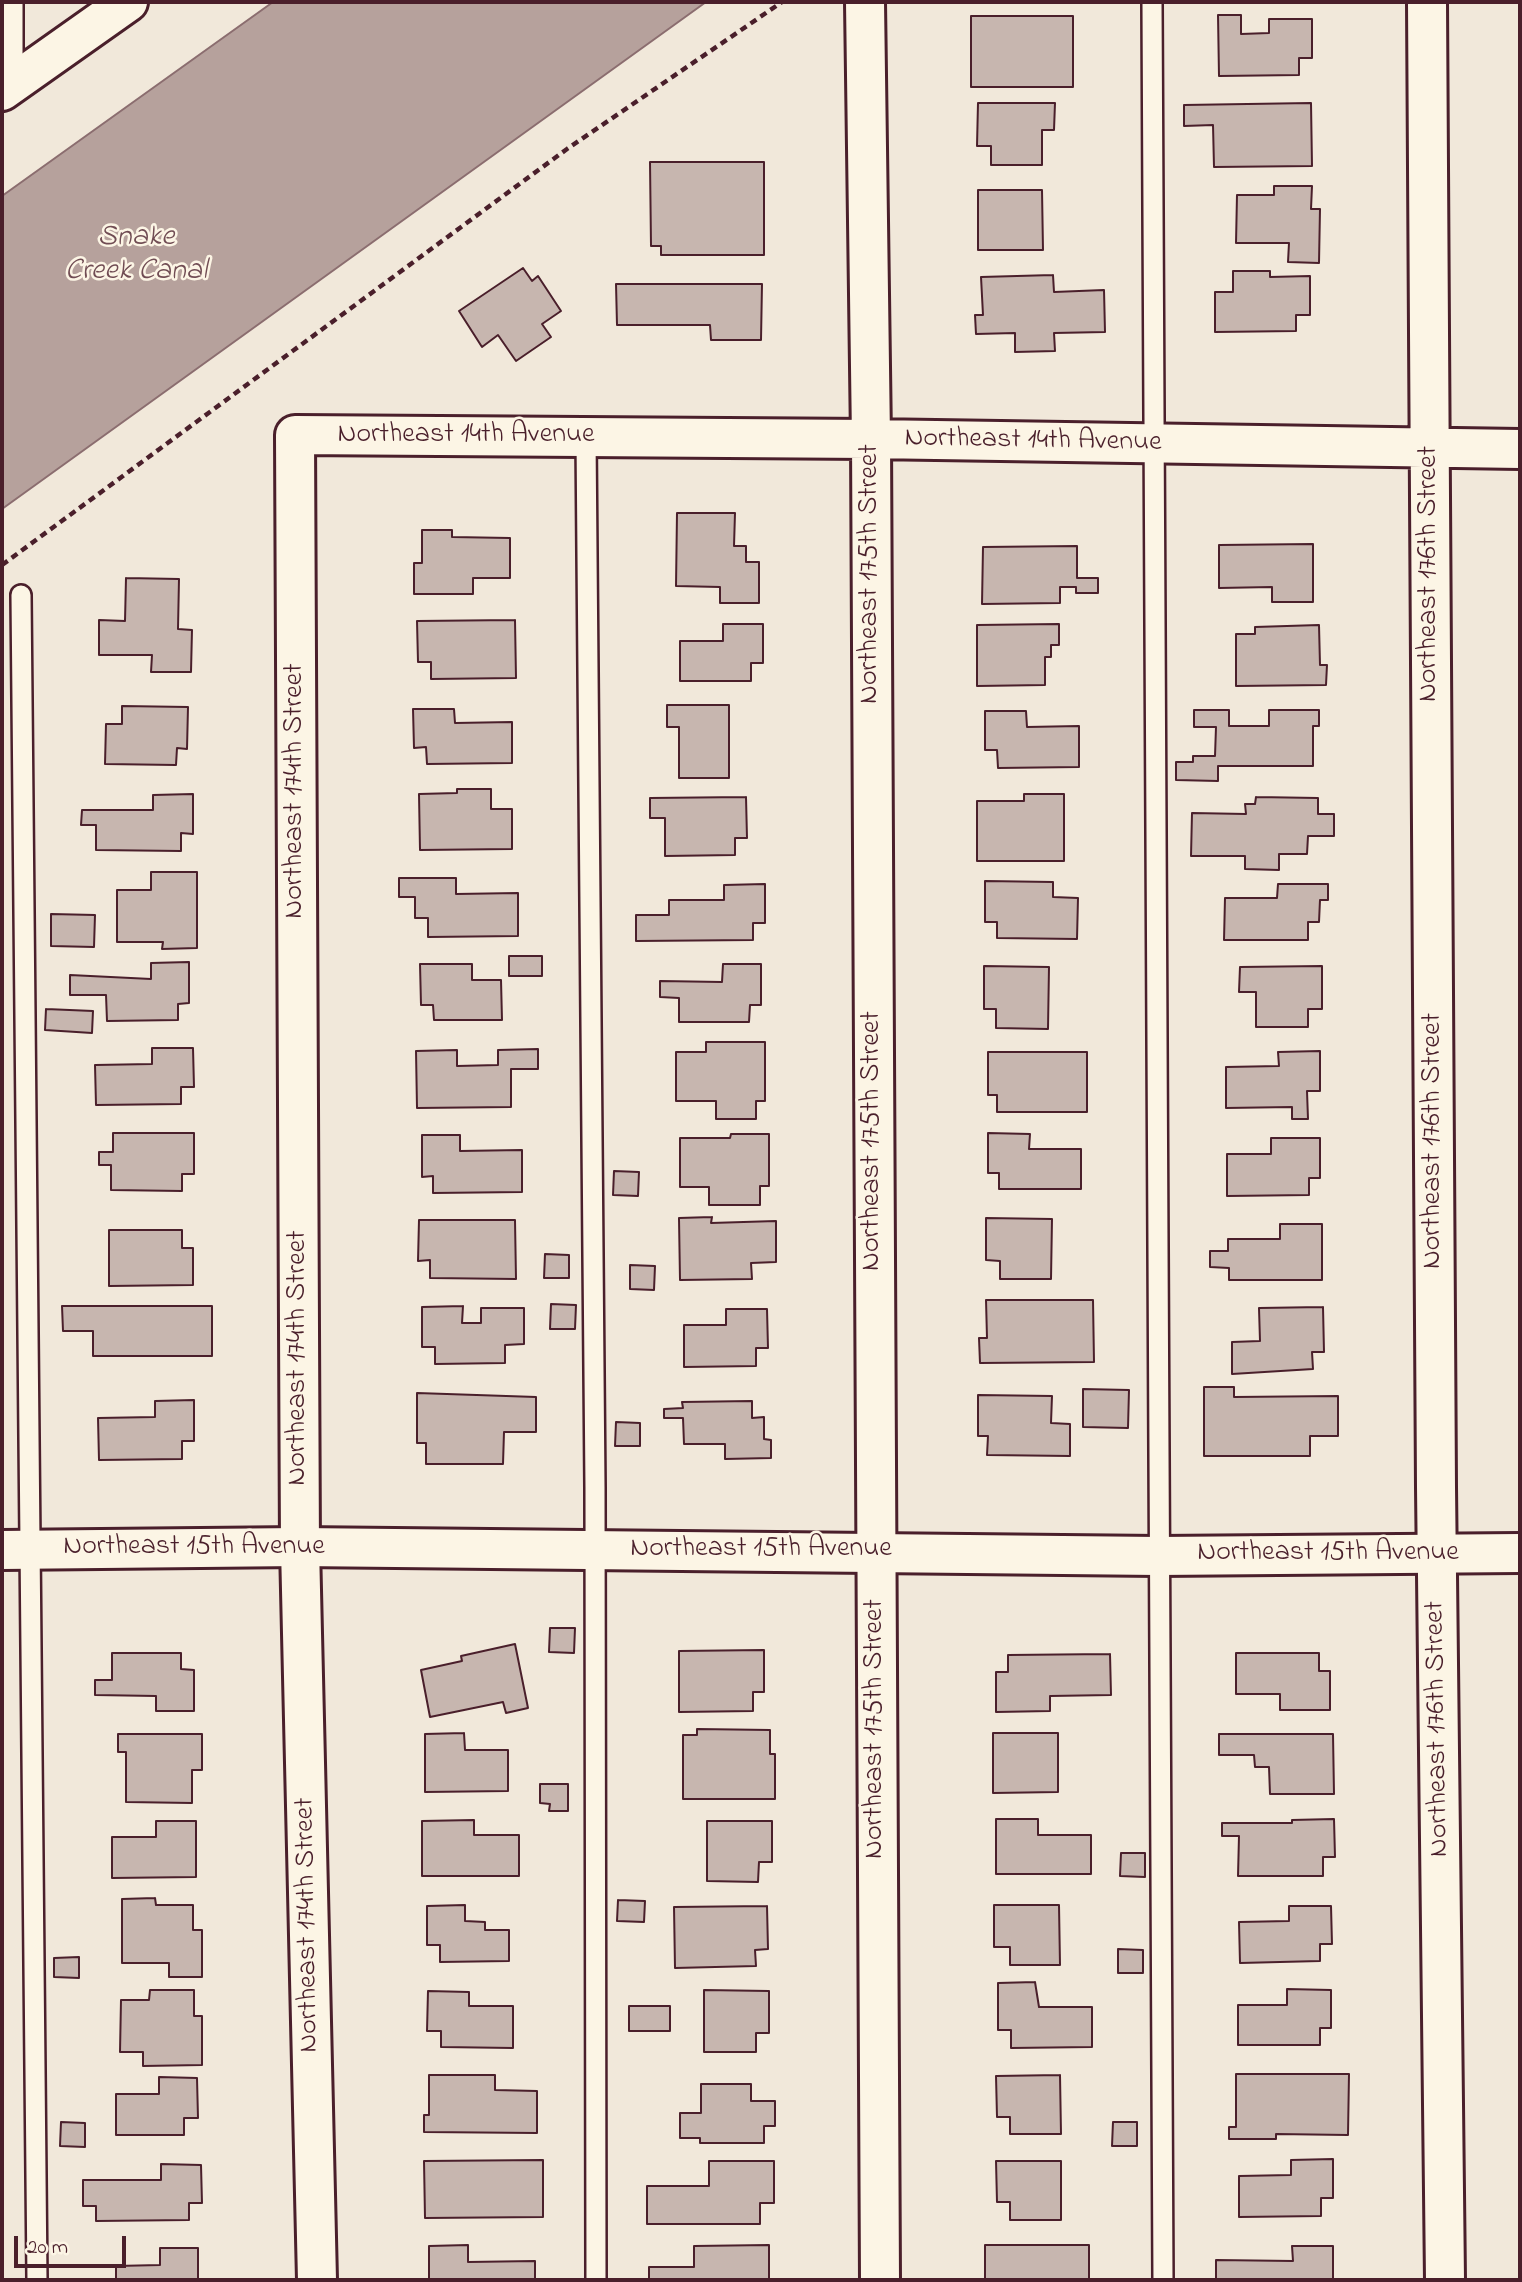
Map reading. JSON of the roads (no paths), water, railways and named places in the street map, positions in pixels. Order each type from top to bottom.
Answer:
[{"type":"street","points":[[8,87],[128,2]]},
{"type":"street","name":"Northeast 175th Street","points":[[865,2],[871,439],[880,2280]]},
{"type":"street","name":"Northeast 176th Street","points":[[1427,2],[1437,1553],[1445,2280]]},
{"type":"street","name":"Northeast 14th Avenue","points":[[295,435],[871,439],[1520,449]]},
{"type":"street","name":"Northeast 174th Street","points":[[295,435],[300,1547],[317,2280]]},
{"type":"street","name":"Northeast 15th Avenue","points":[[16,1550],[300,1547],[1158,1556],[1520,1553]]},
{"type":"lane","points":[[8,87],[13,2]]},
{"type":"lane","points":[[1152,2],[1163,2280]]},
{"type":"lane","points":[[586,437],[595,1549],[596,2280]]},
{"type":"lane","points":[[21,595],[16,1550],[37,2280]]},
{"type":"water","name":"Snake Creek Canal","points":[[273,2],[706,2],[2,509],[2,196]]}]
